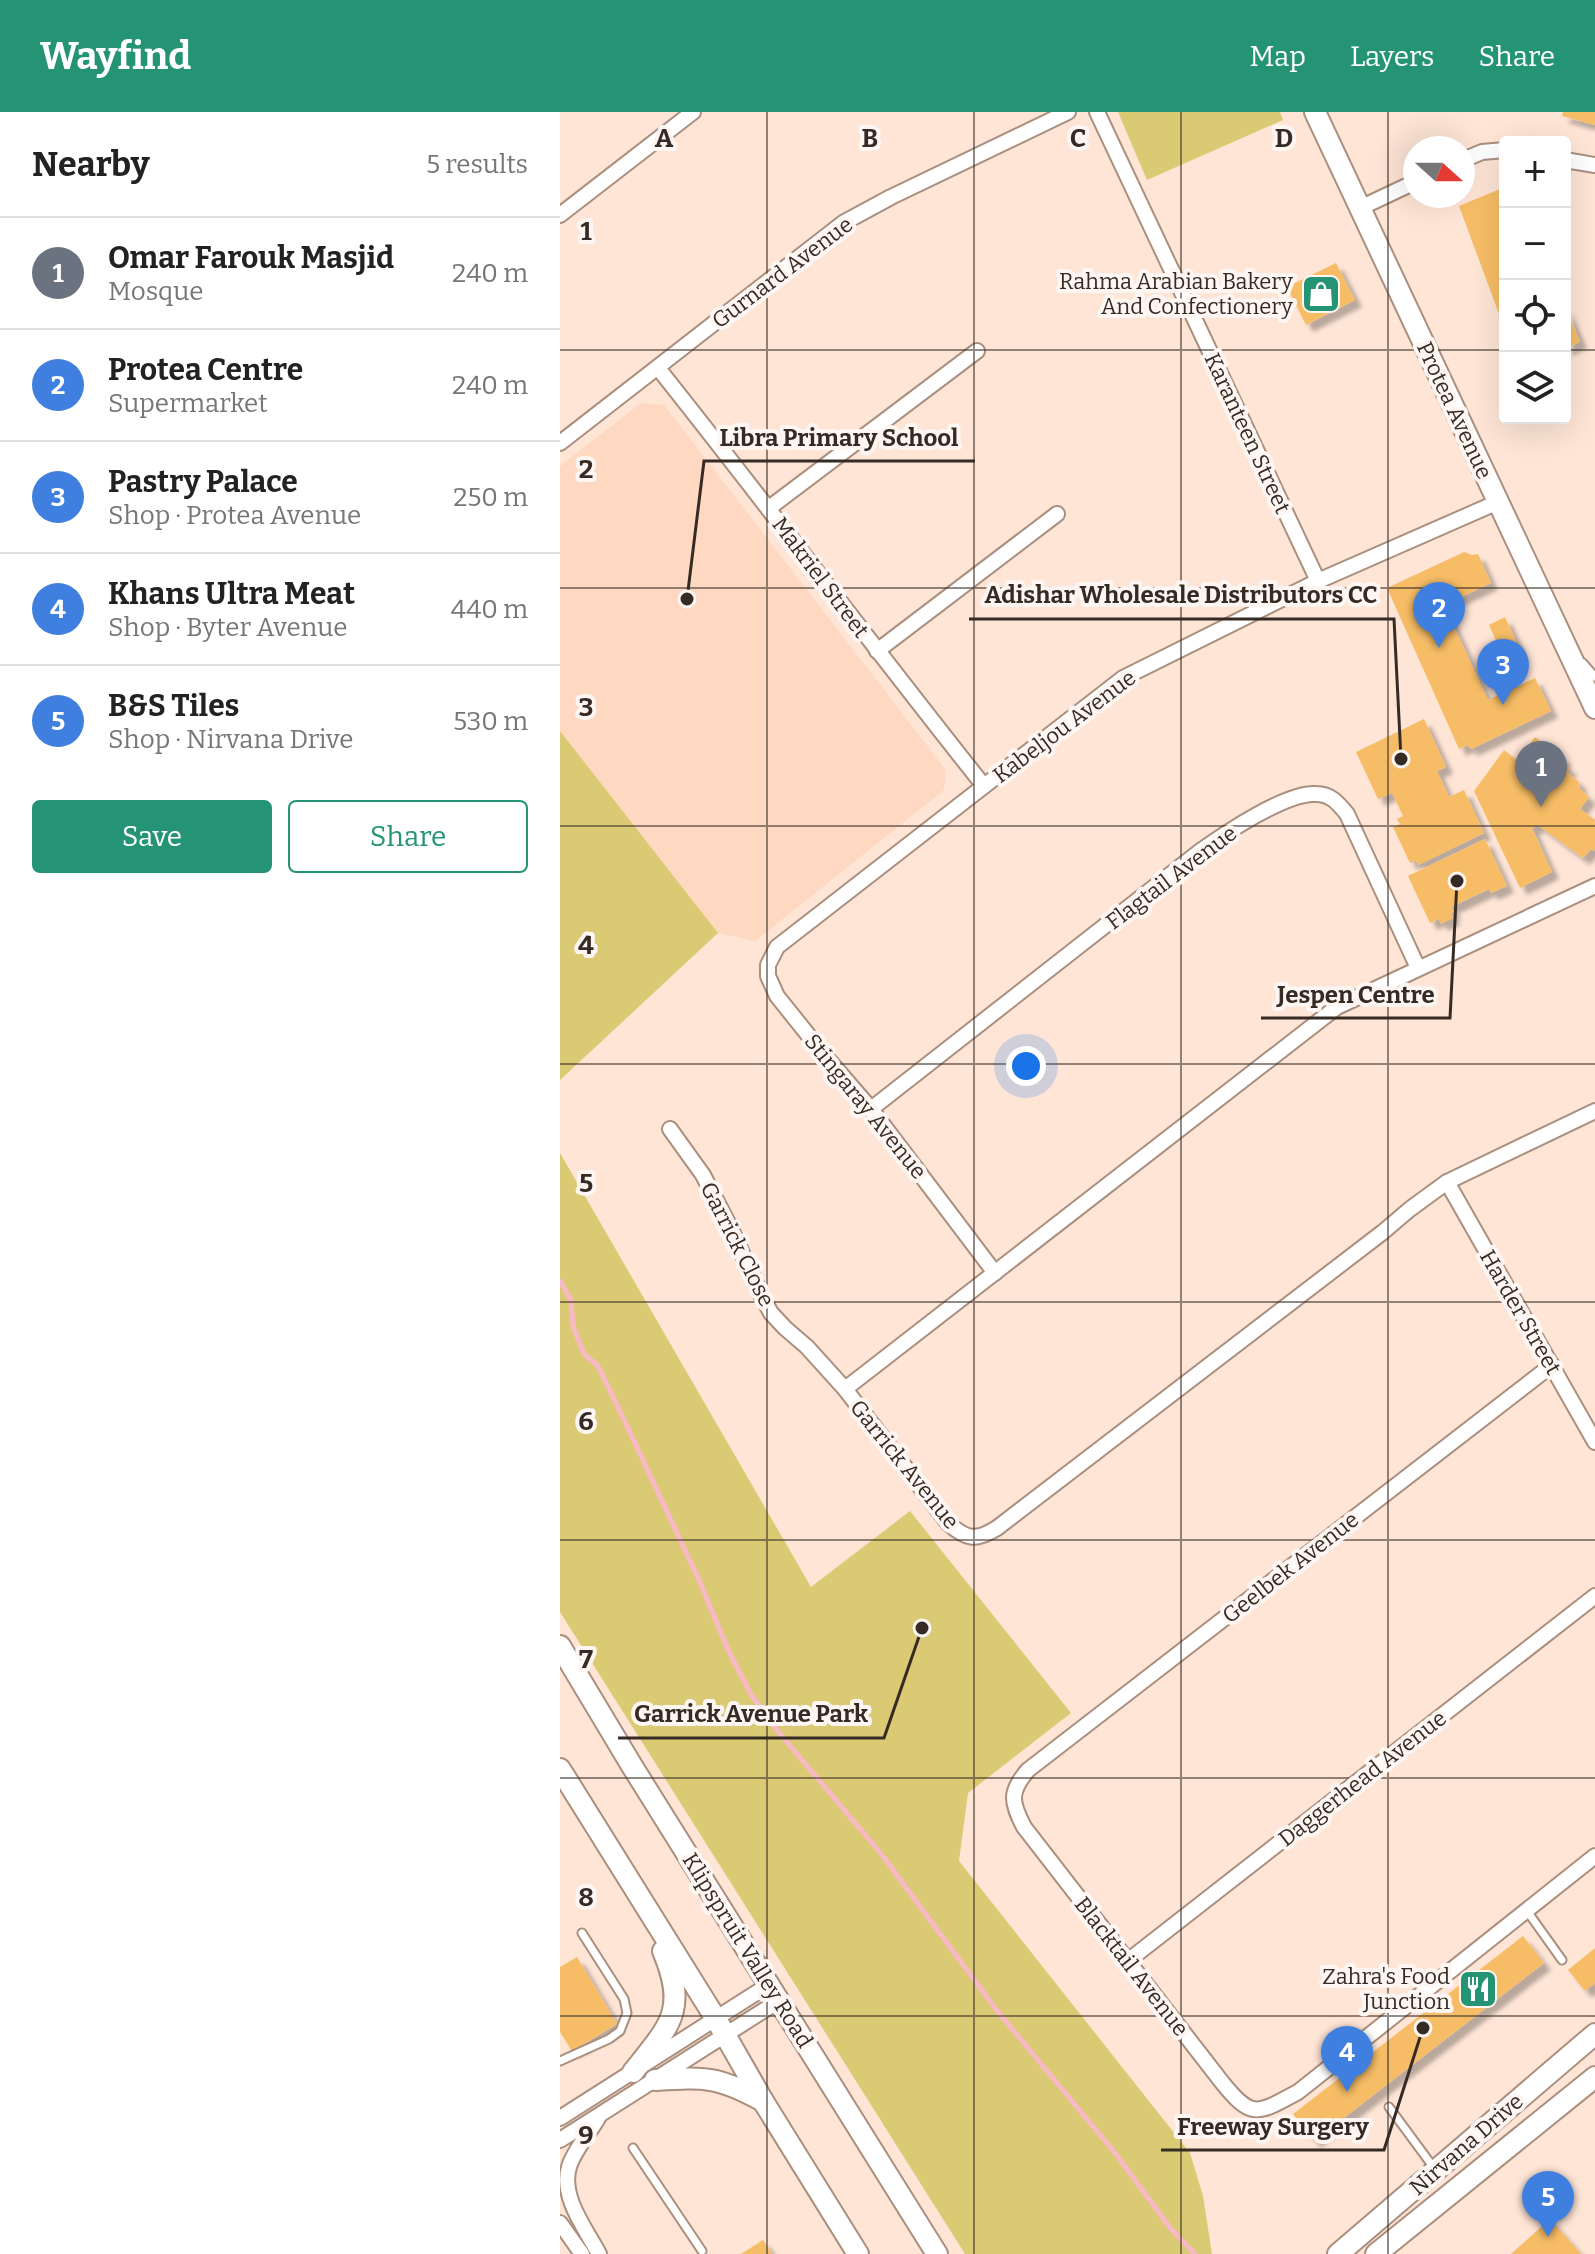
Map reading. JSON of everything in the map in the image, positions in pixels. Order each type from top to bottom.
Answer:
[{"type":"main road","name":"Protea Avenue","points":[[1315,112],[1595,708]]},
{"type":"main road","name":"Klipspruit Valley Road","points":[[560,1646],[937,2254]]},
{"type":"main road","points":[[560,1769],[858,2254]]},
{"type":"main road","points":[[633,2072],[663,2034],[676,2000],[675,1984],[645,1905]]},
{"type":"main road","name":"Nirvana Drive","points":[[1338,2254],[1595,2034]]},
{"type":"main road","name":"Nirvana Drive","points":[[1376,2254],[1595,2077]]},
{"type":"main road","points":[[655,2080],[711,2079],[735,2085],[763,2101]]},
{"type":"street","points":[[560,215],[693,112]]},
{"type":"street","name":"Gurnard Avenue","points":[[560,443],[843,223],[1068,112]]},
{"type":"street","name":"Karanteen Street","points":[[1097,112],[1318,581]]},
{"type":"street","points":[[1475,155],[1499,151]]},
{"type":"street","points":[[1571,161],[1595,165]]},
{"type":"street","points":[[1360,208],[1403,188]]},
{"type":"street","points":[[769,508],[977,351]]},
{"type":"street","name":"Makriel Street","points":[[658,368],[984,786]]},
{"type":"street","name":"Kabeljou Avenue","points":[[788,937],[1123,678],[1318,581],[1498,502]]},
{"type":"street","points":[[877,651],[1057,514]]},
{"type":"street","name":"Flagtail Avenue","points":[[871,1109],[1199,852],[1241,824],[1282,803],[1306,795],[1332,798],[1347,814],[1418,968]]},
{"type":"street","name":"Garrick Avenue","points":[[1595,886],[1349,1000],[1327,1014],[845,1389],[948,1523],[966,1535],[984,1536],[1447,1182],[1595,1111]]},
{"type":"street","name":"Stingaray Avenue","points":[[788,937],[768,965],[770,983],[777,996],[871,1109],[995,1273]]},
{"type":"street","name":"Garrick Close","points":[[670,1129],[703,1175],[771,1313],[845,1389]]},
{"type":"street","name":"Harder Street","points":[[1447,1182],[1595,1442]]},
{"type":"street","name":"Geelbek Avenue","points":[[1028,1770],[1552,1365]]},
{"type":"street","name":"Daggerhead Avenue","points":[[1129,1960],[1595,1596]]},
{"type":"street","name":"Blacktail Avenue","points":[[1028,1770],[1014,1794],[1024,1827],[1221,2081],[1243,2106],[1251,2110],[1268,2108],[1298,2092],[1595,1856]]},
{"type":"street","points":[[560,2140],[655,2080],[721,2027],[775,1992]]},
{"type":"street","points":[[560,2118],[633,2072],[721,2027]]},
{"type":"street","points":[[599,2254],[570,2201],[567,2177],[569,2164],[601,2115]]},
{"type":"street","points":[[560,2223],[582,2254]]},
{"type":"lane","points":[[1563,641],[1595,677]]},
{"type":"lane","points":[[1526,1909],[1562,1960]]},
{"type":"lane","points":[[560,2061],[609,2039],[620,2031],[627,2013],[624,1999],[582,1933]]},
{"type":"lane","points":[[1389,2107],[1435,2170]]},
{"type":"lane","points":[[633,2148],[702,2251]]},
{"type":"shaded area","points":[[1118,112],[1280,112],[1283,120],[1147,180]]},
{"type":"shaded area","points":[[641,403],[664,405],[946,770],[944,790],[755,941],[718,933],[560,731],[560,466]]},
{"type":"shaded area","points":[[560,731],[718,933],[560,1080]]},
{"type":"shaded area","points":[[560,1153],[811,1587],[910,1511],[1071,1713],[968,1793],[959,1861],[1190,2153],[1203,2196],[1212,2254],[965,2254],[560,1612]]},
{"type":"building","points":[[1563,112],[1595,112],[1595,125],[1562,116]]},
{"type":"building","points":[[1499,189],[1499,314],[1460,208],[1475,208],[1475,199]]},
{"type":"building","name":"Rahma Arabian Bakery And Confectionery","points":[[1336,263],[1355,300],[1306,325],[1287,287]]},
{"type":"building","points":[[1571,320],[1580,342],[1571,346]]},
{"type":"building","points":[[1464,552],[1478,554],[1491,583],[1444,605],[1488,700],[1535,678],[1551,711],[1471,749],[1468,745],[1459,749],[1387,588]]},
{"type":"building","points":[[1505,617],[1518,646],[1502,654],[1489,625]]},
{"type":"building","points":[[1424,719],[1446,767],[1437,771],[1449,797],[1464,790],[1484,833],[1418,865],[1416,860],[1410,863],[1393,827],[1400,824],[1397,819],[1403,816],[1392,793],[1378,799],[1356,752]]},
{"type":"building","points":[[1535,737],[1564,759],[1562,763],[1570,768],[1567,772],[1579,782],[1580,789],[1589,797],[1580,809],[1595,820],[1595,851],[1591,849],[1583,858],[1538,825],[1532,828],[1552,872],[1520,888],[1474,791],[1504,750],[1517,760]]},
{"type":"building","points":[[1485,839],[1507,886],[1491,893],[1489,889],[1451,907],[1453,918],[1441,924],[1439,919],[1430,923],[1408,876]]},
{"type":"building","points":[[1523,1936],[1544,1963],[1314,2141],[1293,2114]]},
{"type":"building","points":[[1595,1948],[1595,1983],[1585,1991],[1568,1970]]},
{"type":"building","points":[[577,1957],[617,2024],[572,2051],[560,2032],[560,1967]]},
{"type":"building","points":[[1550,2219],[1581,2254],[1511,2254]]},
{"type":"building","points":[[763,2240],[772,2254],[741,2254]]},
{"type":"waterway","points":[[560,1281],[571,1300],[573,1326],[584,1354],[598,1366],[752,1696],[882,1855],[998,2012],[1115,2153],[1171,2229],[1195,2254]]},
{"type":"place","name":"Rahma Arabian Bakery And Confectionery","points":[[1321,294]]},
{"type":"place","name":"Libra Primary School","points":[[687,599]]},
{"type":"place","name":"Protea Centre","points":[[1439,648]]},
{"type":"place","name":"Pastry Palace","points":[[1503,705]]},
{"type":"place","name":"Adishar Wholesale Distributors CC","points":[[1401,759]]},
{"type":"place","name":"Omar Farouk Masjid","points":[[1541,807]]},
{"type":"place","name":"Jespen Centre","points":[[1457,881]]},
{"type":"place","name":"Garrick Avenue Park","points":[[922,1628]]},
{"type":"place","name":"Zahra's Food Junction","points":[[1478,1989]]},
{"type":"place","name":"Freeway Surgery","points":[[1423,2028]]},
{"type":"place","name":"Khans Ultra Meat","points":[[1347,2092]]},
{"type":"place","name":"B&S Tiles","points":[[1548,2237]]}]
